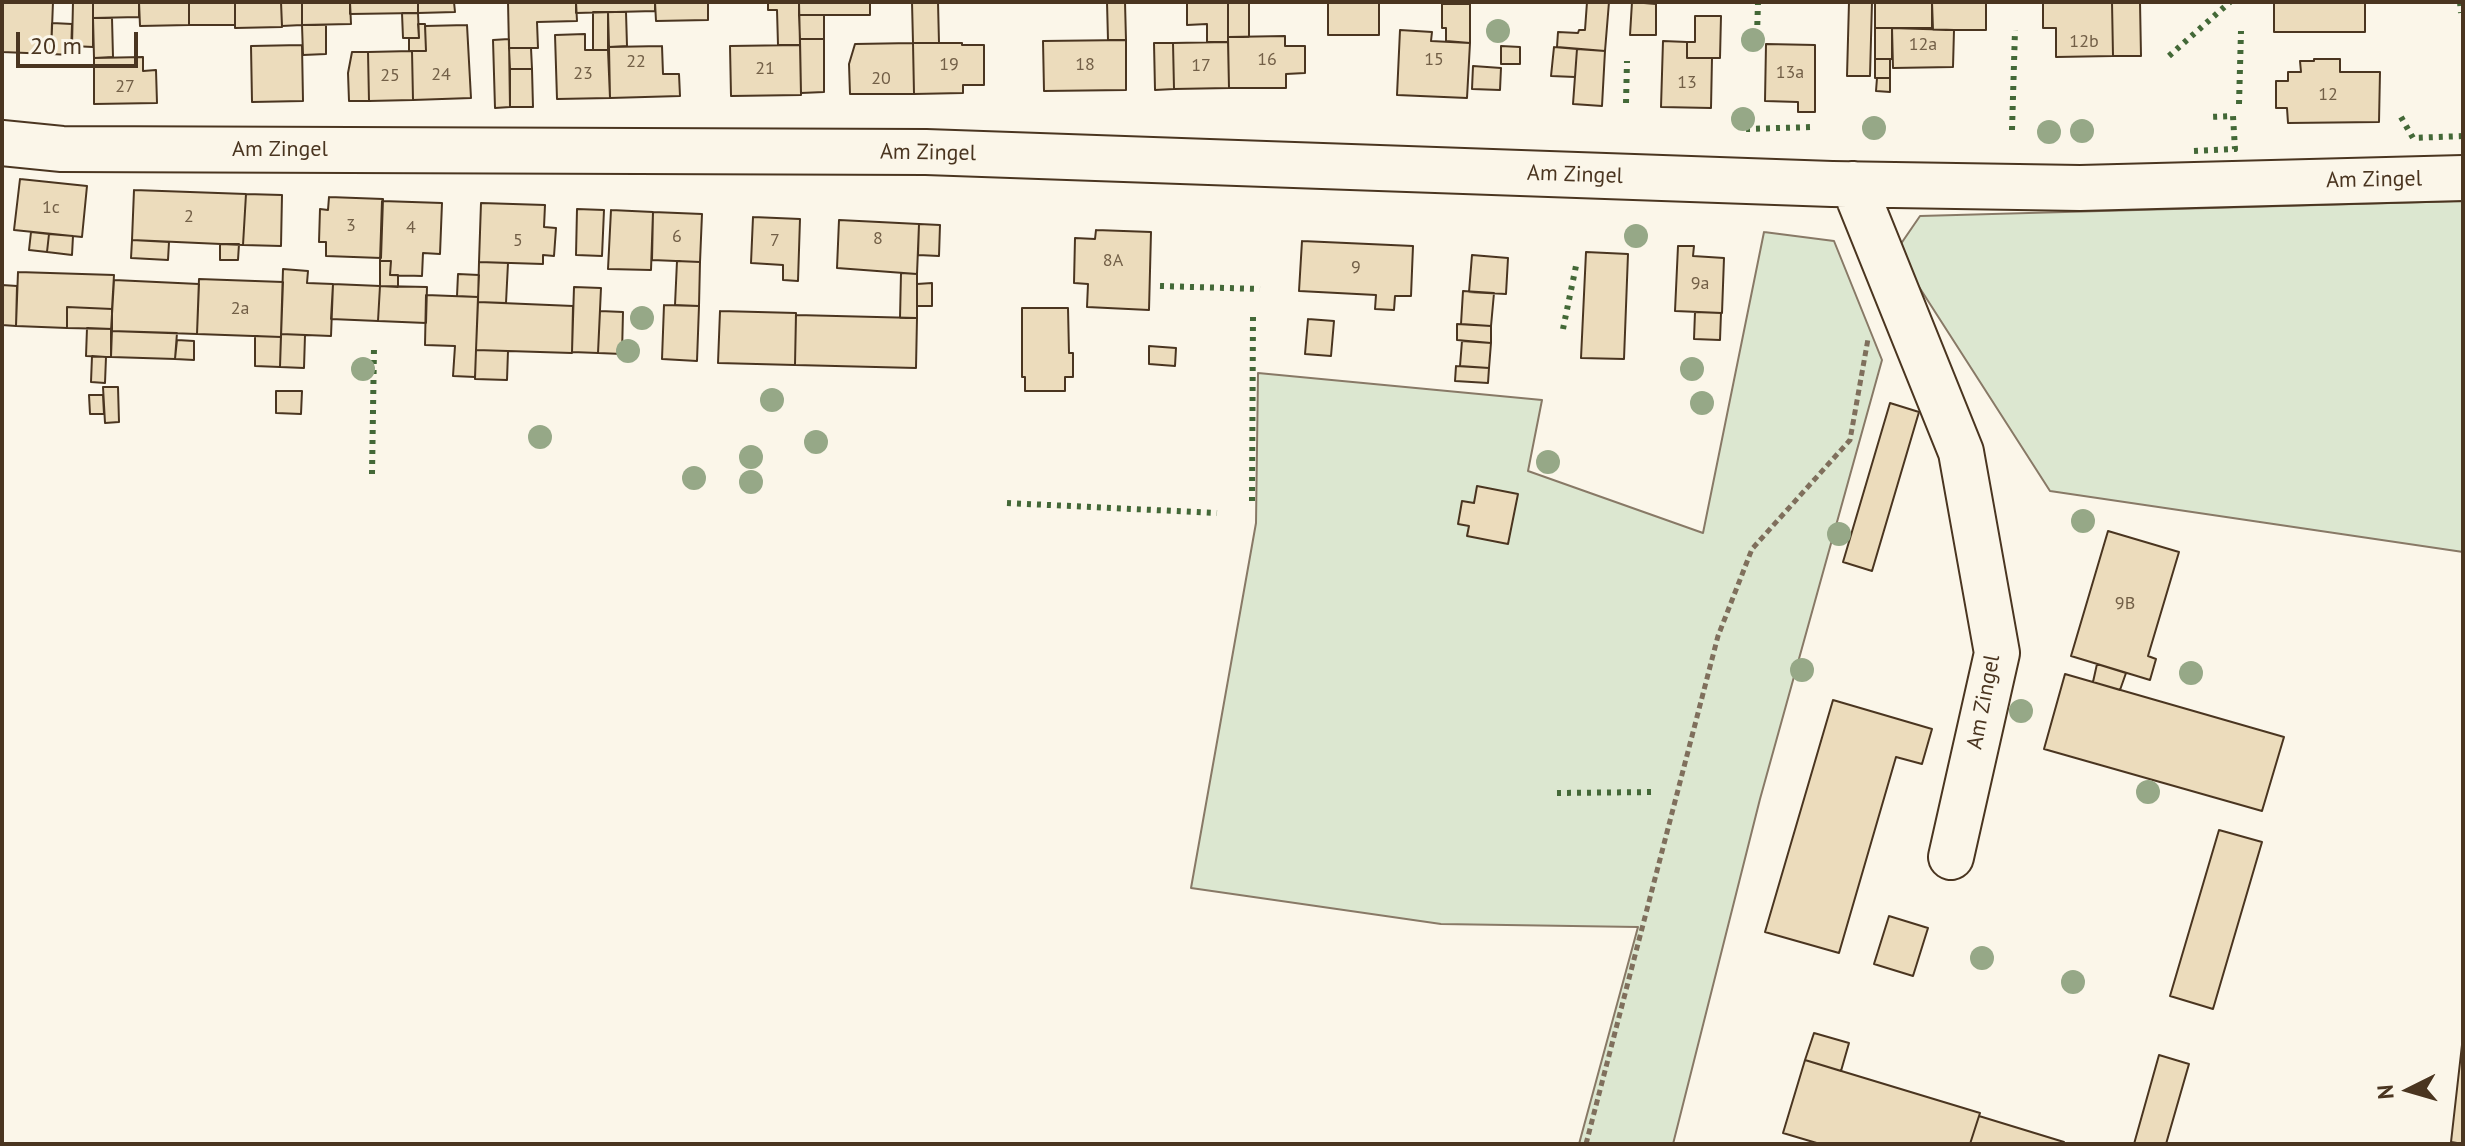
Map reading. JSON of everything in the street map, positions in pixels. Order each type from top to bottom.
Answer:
[{"type":"street","name":"Am Zingel","points":[[2,143],[78,149],[926,152],[1853,184],[2080,188],[2463,178]]},
{"type":"street","name":"Am Zingel","points":[[1853,184],[1961,452],[1997,653],[1951,857]]},
{"type":"path","points":[[1586,1144],[1718,636],[1752,549],[1850,440],[1869,332]]},
{"type":"green space","points":[[2463,201],[2463,552],[2050,491],[1896,251],[1920,216]]},
{"type":"green space","points":[[1764,232],[1834,241],[1882,360],[1760,799],[1673,1144],[1579,1144],[1638,927],[1441,924],[1191,888],[1256,523],[1258,373],[1542,400],[1528,471],[1703,533]]},
{"type":"building","points":[[2,2],[53,2],[51,54],[2,52]]},
{"type":"building","points":[[73,2],[93,2],[93,47],[72,46]]},
{"type":"building","points":[[93,2],[139,2],[139,17],[93,18]]},
{"type":"building","points":[[139,2],[189,2],[189,25],[140,26]]},
{"type":"building","points":[[189,2],[235,2],[235,25],[189,25]]},
{"type":"building","points":[[235,2],[281,2],[282,27],[235,28]]},
{"type":"building","points":[[281,2],[302,2],[302,25],[282,26]]},
{"type":"building","points":[[302,2],[350,2],[351,24],[302,25]]},
{"type":"building","points":[[350,2],[418,2],[418,13],[350,14]]},
{"type":"building","points":[[418,2],[454,2],[455,12],[418,13]]},
{"type":"building","points":[[508,2],[576,2],[577,21],[537,22],[538,48],[509,48]]},
{"type":"building","points":[[576,2],[655,2],[655,11],[576,13]]},
{"type":"building","points":[[655,2],[708,2],[708,20],[656,21]]},
{"type":"building","points":[[768,2],[799,2],[800,45],[778,45],[777,10],[768,10]]},
{"type":"building","points":[[799,2],[870,2],[870,15],[799,15]]},
{"type":"building","points":[[912,2],[938,2],[939,43],[913,43]]},
{"type":"building","points":[[1107,2],[1125,2],[1126,40],[1108,40]]},
{"type":"building","points":[[1187,2],[1228,3],[1228,42],[1207,42],[1207,24],[1187,25]]},
{"type":"building","points":[[1328,2],[1379,2],[1379,35],[1328,35]]},
{"type":"building","points":[[1587,2],[1609,2],[1605,51],[1557,47],[1558,32],[1578,33],[1585,30]]},
{"type":"building","points":[[1632,2],[1656,4],[1656,35],[1630,35]]},
{"type":"building","points":[[1849,2],[1872,2],[1870,76],[1847,76]]},
{"type":"building","points":[[1875,2],[1932,2],[1932,28],[1875,28]]},
{"type":"building","points":[[1932,2],[1986,2],[1986,30],[1933,30]]},
{"type":"building","points":[[2043,2],[2112,2],[2113,56],[2056,57],[2056,28],[2043,28]]},
{"type":"building","points":[[2112,2],[2140,2],[2141,56],[2113,56]]},
{"type":"building","points":[[2274,2],[2365,2],[2365,32],[2274,32]]},
{"type":"building","points":[[1228,3],[1249,3],[1249,37],[1228,37]]},
{"type":"building","points":[[1442,4],[1470,4],[1470,43],[1446,41],[1446,28],[1442,28]]},
{"type":"building","points":[[593,12],[608,12],[608,50],[593,50]]},
{"type":"building","points":[[608,12],[626,12],[627,46],[609,47]]},
{"type":"building","points":[[402,13],[418,13],[419,38],[403,38]]},
{"type":"building","points":[[799,15],[824,15],[824,39],[800,39]]},
{"type":"building","points":[[1695,16],[1721,16],[1720,58],[1687,58],[1687,42],[1695,42]]},
{"type":"building","points":[[93,18],[112,18],[113,57],[94,58]]},
{"type":"building","points":[[52,23],[72,24],[71,55],[51,54]]},
{"type":"building","points":[[418,24],[425,24],[426,51],[409,51],[409,38],[419,38]]},
{"type":"building","points":[[302,25],[326,25],[326,54],[303,55]]},
{"type":"building","points":[[467,25],[471,98],[413,100],[412,51],[426,51],[425,26]]},
{"type":"building","points":[[1875,28],[1892,28],[1892,59],[1875,59]]},
{"type":"building","points":[[1892,28],[1954,30],[1953,67],[1893,68]]},
{"type":"building","points":[[1400,30],[1432,32],[1431,41],[1470,43],[1467,98],[1397,95]]},
{"type":"building","points":[[585,34],[585,50],[608,50],[610,98],[557,99],[555,35]]},
{"type":"building","points":[[1285,36],[1285,46],[1305,46],[1305,73],[1286,74],[1286,88],[1229,88],[1228,37]]},
{"type":"building","points":[[509,39],[510,107],[495,108],[493,40]]},
{"type":"building","points":[[800,39],[824,39],[824,92],[801,93]]},
{"type":"building","points":[[1126,40],[1126,90],[1044,91],[1043,41]]},
{"type":"building","points":[[1663,41],[1687,42],[1687,58],[1712,58],[1711,108],[1661,107]]},
{"type":"building","points":[[1228,42],[1229,88],[1174,89],[1173,43]]},
{"type":"building","points":[[913,43],[914,94],[850,94],[849,64],[855,44]]},
{"type":"building","points":[[913,43],[984,45],[984,85],[963,85],[963,93],[914,94]]},
{"type":"building","points":[[1154,43],[1173,43],[1174,89],[1155,90]]},
{"type":"building","points":[[1766,44],[1815,45],[1815,112],[1798,112],[1798,102],[1765,101]]},
{"type":"building","points":[[302,45],[303,101],[252,102],[251,46]]},
{"type":"building","points":[[800,45],[801,95],[731,96],[730,46]]},
{"type":"building","points":[[662,46],[663,74],[679,74],[680,96],[610,98],[609,47]]},
{"type":"building","points":[[1501,46],[1520,47],[1520,64],[1501,64]]},
{"type":"building","points":[[1554,47],[1577,49],[1575,77],[1551,76]]},
{"type":"building","points":[[509,48],[531,48],[532,69],[510,69]]},
{"type":"building","points":[[1577,49],[1605,51],[1602,106],[1573,104]]},
{"type":"building","points":[[412,51],[413,100],[369,101],[368,52]]},
{"type":"building","points":[[352,52],[368,52],[369,101],[349,101],[348,73]]},
{"type":"building","points":[[143,57],[143,71],[156,70],[157,103],[94,104],[94,58]]},
{"type":"building","points":[[1875,59],[1890,59],[1890,78],[1875,78]]},
{"type":"building","points":[[2340,59],[2340,72],[2380,72],[2379,122],[2288,123],[2287,108],[2276,108],[2276,81],[2288,81],[2288,72],[2301,72],[2300,61]]},
{"type":"building","points":[[1473,66],[1501,68],[1500,90],[1472,89]]},
{"type":"building","points":[[510,69],[532,69],[533,107],[510,107]]},
{"type":"building","points":[[1877,78],[1890,78],[1890,92],[1876,91]]},
{"type":"building","points":[[20,179],[87,186],[82,237],[14,230]]},
{"type":"building","points":[[134,190],[246,194],[243,245],[132,240]]},
{"type":"building","points":[[246,194],[282,195],[281,246],[243,245]]},
{"type":"building","points":[[329,197],[383,199],[381,258],[326,256],[326,242],[319,242],[320,209],[328,210]]},
{"type":"building","points":[[382,201],[442,203],[440,254],[423,253],[422,276],[390,275],[391,261],[380,261]]},
{"type":"building","points":[[481,203],[545,205],[544,227],[556,228],[554,256],[543,255],[543,264],[479,262]]},
{"type":"building","points":[[577,209],[604,210],[602,256],[576,255]]},
{"type":"building","points":[[611,210],[653,212],[651,270],[608,269]]},
{"type":"building","points":[[653,212],[702,214],[700,262],[652,260]]},
{"type":"building","points":[[753,217],[800,219],[798,281],[783,280],[783,265],[751,263]]},
{"type":"building","points":[[839,220],[919,224],[917,274],[837,268]]},
{"type":"building","points":[[919,224],[940,225],[939,256],[918,255]]},
{"type":"building","points":[[1096,230],[1151,232],[1149,310],[1087,307],[1088,284],[1074,283],[1075,238],[1095,239]]},
{"type":"building","points":[[31,232],[49,234],[47,252],[29,250]]},
{"type":"building","points":[[49,234],[73,236],[72,255],[47,252]]},
{"type":"building","points":[[132,240],[169,242],[168,260],[131,258]]},
{"type":"building","points":[[1302,241],[1413,246],[1411,296],[1395,296],[1394,310],[1375,309],[1376,295],[1299,291]]},
{"type":"building","points":[[220,244],[239,244],[238,260],[220,260]]},
{"type":"building","points":[[1678,246],[1694,246],[1693,256],[1724,258],[1722,313],[1675,311]]},
{"type":"building","points":[[1586,252],[1628,254],[1624,359],[1581,358]]},
{"type":"building","points":[[1472,255],[1508,258],[1506,294],[1469,292]]},
{"type":"building","points":[[380,261],[391,261],[390,275],[398,275],[398,287],[380,286]]},
{"type":"building","points":[[677,261],[700,262],[699,306],[675,305]]},
{"type":"building","points":[[479,262],[508,263],[506,303],[478,302]]},
{"type":"building","points":[[283,269],[308,271],[307,283],[333,284],[331,336],[281,334]]},
{"type":"building","points":[[18,272],[114,275],[112,309],[67,307],[67,328],[16,326]]},
{"type":"building","points":[[901,273],[917,274],[917,318],[900,318]]},
{"type":"building","points":[[458,274],[479,275],[478,297],[457,296]]},
{"type":"building","points":[[199,279],[283,282],[281,337],[197,334]]},
{"type":"building","points":[[114,280],[199,284],[197,334],[111,331]]},
{"type":"building","points":[[932,283],[932,306],[917,306],[917,284]]},
{"type":"building","points":[[333,284],[380,286],[378,321],[331,319]]},
{"type":"building","points":[[2,285],[17,286],[16,326],[2,325]]},
{"type":"building","points":[[380,286],[427,287],[426,323],[378,321]]},
{"type":"building","points":[[574,287],[601,288],[598,353],[572,352]]},
{"type":"building","points":[[1463,291],[1494,293],[1491,326],[1461,324]]},
{"type":"building","points":[[426,295],[478,297],[475,377],[453,376],[455,346],[425,345]]},
{"type":"building","points":[[478,302],[573,306],[572,353],[476,350]]},
{"type":"building","points":[[664,305],[699,306],[697,361],[662,359]]},
{"type":"building","points":[[67,307],[112,309],[112,329],[67,328]]},
{"type":"building","points":[[1022,308],[1068,308],[1073,377],[1065,377],[1065,391],[1025,391],[1025,377],[1022,377]]},
{"type":"building","points":[[600,311],[623,312],[622,354],[598,353]]},
{"type":"building","points":[[720,311],[796,313],[795,365],[718,363]]},
{"type":"building","points":[[1695,312],[1721,313],[1720,340],[1694,339]]},
{"type":"building","points":[[796,315],[917,318],[916,368],[795,365]]},
{"type":"building","points":[[1308,319],[1334,321],[1331,356],[1305,354]]},
{"type":"building","points":[[1457,324],[1491,326],[1491,343],[1457,340]]},
{"type":"building","points":[[87,328],[112,329],[111,357],[86,356]]},
{"type":"building","points":[[111,331],[177,333],[175,359],[111,357]]},
{"type":"building","points":[[281,334],[305,335],[304,368],[280,367]]},
{"type":"building","points":[[255,336],[281,337],[280,367],[255,366]]},
{"type":"building","points":[[177,340],[194,341],[194,360],[175,359]]},
{"type":"building","points":[[1462,341],[1491,343],[1489,368],[1460,366]]},
{"type":"building","points":[[1149,346],[1176,348],[1175,366],[1149,364]]},
{"type":"building","points":[[476,350],[508,351],[507,380],[475,379]]},
{"type":"building","points":[[92,356],[106,357],[105,383],[91,382]]},
{"type":"building","points":[[1456,366],[1489,368],[1488,383],[1455,381]]},
{"type":"building","points":[[103,387],[118,387],[119,422],[105,423]]},
{"type":"building","points":[[276,391],[302,391],[301,414],[276,413]]},
{"type":"building","points":[[89,395],[103,395],[104,414],[90,414]]},
{"type":"building","points":[[1890,403],[1919,412],[1872,571],[1843,562]]},
{"type":"building","points":[[1477,486],[1518,494],[1508,544],[1467,536],[1469,526],[1458,524],[1462,501],[1474,503]]},
{"type":"building","points":[[2108,531],[2179,552],[2148,656],[2156,659],[2150,680],[2071,656]]},
{"type":"building","points":[[2097,664],[2126,673],[2120,690],[2093,682]]},
{"type":"building","points":[[2065,674],[2284,737],[2262,811],[2044,749]]},
{"type":"building","points":[[1833,700],[1932,729],[1922,764],[1896,757],[1839,953],[1765,932]]},
{"type":"building","points":[[2219,830],[2262,842],[2213,1009],[2170,996]]},
{"type":"building","points":[[1889,916],[1928,928],[1913,976],[1874,964]]},
{"type":"building","points":[[1814,1033],[1849,1043],[1841,1071],[1805,1060]]},
{"type":"building","points":[[2463,1036],[2463,1144],[2451,1142]]},
{"type":"building","points":[[2159,1055],[2189,1064],[2166,1144],[2134,1144]]},
{"type":"building","points":[[1805,1060],[1980,1113],[1970,1144],[1820,1144],[1783,1133]]},
{"type":"building","points":[[1979,1116],[2064,1142],[1970,1144]]},
{"type":"hedge","points":[[1757,35],[1758,2]]},
{"type":"hedge","points":[[2169,56],[2230,2]]},
{"type":"hedge","points":[[2460,2],[2461,13]]},
{"type":"hedge","points":[[2012,130],[2015,30]]},
{"type":"hedge","points":[[2239,104],[2241,31]]},
{"type":"hedge","points":[[1626,103],[1627,61]]},
{"type":"hedge","points":[[2194,151],[2235,149],[2233,116],[2208,117]]},
{"type":"hedge","points":[[2401,117],[2413,138],[2463,136]]},
{"type":"hedge","points":[[1746,129],[1813,127]]},
{"type":"hedge","points":[[1563,329],[1577,261]]},
{"type":"hedge","points":[[1160,286],[1260,289]]},
{"type":"hedge","points":[[1252,501],[1253,315]]},
{"type":"hedge","points":[[372,474],[374,348]]},
{"type":"hedge","points":[[1007,503],[1217,513]]},
{"type":"hedge","points":[[1557,793],[1654,792]]}]
